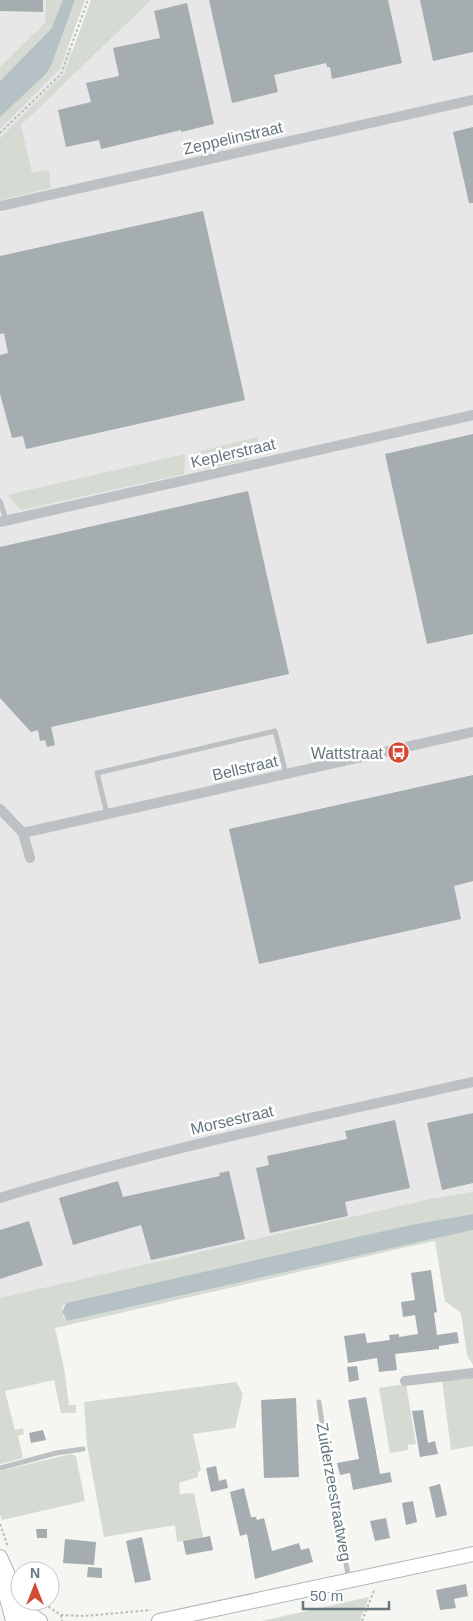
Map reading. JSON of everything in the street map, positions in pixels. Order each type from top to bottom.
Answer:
[{"type":"main road","name":"Zuiderzeestraatweg","points":[[159,1621],[473,1554]]},
{"type":"main road","points":[[0,1557],[15,1617]]},
{"type":"main road","points":[[0,1572],[15,1617]]},
{"type":"main road","points":[[15,1617],[40,1621]]},
{"type":"street","name":"Zeppelinstraat","points":[[0,206],[473,100]]},
{"type":"street","name":"Keplerstraat","points":[[3,521],[473,415]]},
{"type":"street","name":"Bellstraat","points":[[24,833],[473,732]]},
{"type":"street","points":[[0,809],[24,833],[30,858]]},
{"type":"street","name":"Morsestraat","points":[[0,1198],[92,1170],[189,1145],[473,1082]]},
{"type":"street","points":[[405,1381],[473,1373]]},
{"type":"lane","points":[[0,501],[3,521]]},
{"type":"lane","points":[[107,814],[96,772],[266,733],[275,731],[286,774]]},
{"type":"lane","name":"Zuiderzeestraatweg","points":[[319,1402],[330,1481],[349,1581]]},
{"type":"lane","points":[[0,1468],[56,1453],[83,1449]]},
{"type":"path","points":[[0,133],[61,74],[88,0]]},
{"type":"path","points":[[362,1621],[376,1587]]},
{"type":"path","points":[[55,1611],[61,1615],[62,1621]]},
{"type":"shaded area","points":[[0,0],[69,0],[58,34],[76,57],[139,0],[473,0],[473,1194],[0,1301]]},
{"type":"shaded area","points":[[46,0],[63,0],[51,29],[0,81],[0,67],[45,23]]},
{"type":"shaded area","points":[[63,0],[75,0],[51,66],[45,75],[0,117],[0,81],[51,29]]},
{"type":"shaded area","points":[[75,0],[85,0],[60,69],[0,129],[0,117],[45,75],[51,66]]},
{"type":"shaded area","points":[[91,0],[151,0],[21,125],[32,173],[49,170],[51,188],[0,200],[0,138],[64,74]]},
{"type":"shaded area","points":[[257,437],[258,440],[248,460],[204,469],[196,452]]},
{"type":"shaded area","points":[[185,454],[184,474],[21,510],[7,495]]},
{"type":"shaded area","points":[[473,1192],[473,1214],[410,1225],[66,1303],[62,1307],[63,1316],[67,1321],[473,1230],[473,1365],[467,1355],[461,1313],[445,1301],[435,1241],[55,1328],[64,1368],[69,1405],[76,1405],[76,1413],[61,1413],[54,1380],[5,1391],[15,1430],[23,1428],[24,1434],[18,1436],[23,1458],[0,1464],[0,1298],[430,1199]]},
{"type":"shaded area","points":[[473,1214],[473,1230],[67,1321],[62,1312],[66,1303],[410,1225]]},
{"type":"shaded area","points":[[473,1377],[473,1446],[451,1450],[442,1380]]},
{"type":"shaded area","points":[[236,1382],[243,1394],[235,1428],[193,1434],[201,1470],[198,1472],[198,1477],[179,1483],[180,1494],[194,1493],[203,1537],[177,1542],[175,1525],[104,1537],[87,1445],[84,1402]]},
{"type":"shaded area","points":[[406,1384],[416,1444],[408,1445],[408,1450],[390,1453],[379,1388]]},
{"type":"shaded area","points":[[71,1454],[76,1456],[85,1501],[2,1520],[0,1514],[0,1471]]},
{"type":"shaded area","points":[[369,1597],[360,1621],[262,1621]]},
{"type":"building","points":[[0,0],[43,0],[43,12],[0,11]]},
{"type":"building","points":[[209,0],[388,0],[402,63],[332,79],[330,67],[327,67],[326,63],[274,75],[278,92],[232,103]]},
{"type":"building","points":[[420,0],[473,0],[473,52],[433,61]]},
{"type":"building","points":[[187,3],[214,124],[101,149],[99,140],[66,147],[58,110],[91,102],[86,83],[119,76],[113,48],[160,38],[154,11]]},
{"type":"building","points":[[473,127],[473,203],[469,203],[453,132]]},
{"type":"building","points":[[203,211],[245,400],[26,449],[23,436],[12,438],[0,394],[0,355],[8,353],[4,333],[0,334],[0,256]]},
{"type":"building","points":[[473,434],[473,634],[427,644],[385,454]]},
{"type":"building","points":[[248,491],[289,674],[51,727],[55,745],[47,747],[45,740],[40,741],[38,730],[31,732],[0,698],[0,547]]},
{"type":"building","points":[[473,775],[473,881],[454,886],[461,919],[259,964],[229,829]]},
{"type":"building","points":[[473,1113],[473,1183],[442,1190],[427,1123]]},
{"type":"building","points":[[395,1120],[410,1188],[345,1202],[348,1216],[270,1233],[256,1168],[269,1165],[267,1156],[347,1139],[345,1131]]},
{"type":"building","points":[[229,1171],[245,1239],[151,1260],[141,1225],[73,1245],[59,1198],[118,1181],[123,1197],[220,1176],[219,1173]]},
{"type":"building","points":[[29,1221],[43,1265],[0,1279],[0,1230]]},
{"type":"building","points":[[431,1270],[437,1312],[434,1313],[437,1335],[457,1332],[459,1343],[439,1346],[439,1349],[395,1354],[397,1370],[379,1372],[377,1358],[348,1363],[344,1336],[365,1333],[367,1343],[390,1340],[389,1335],[399,1334],[399,1337],[418,1334],[415,1315],[403,1317],[401,1302],[415,1300],[411,1273]]},
{"type":"building","points":[[357,1366],[359,1380],[349,1382],[347,1367]]},
{"type":"building","points":[[366,1397],[380,1474],[390,1472],[392,1482],[353,1490],[350,1473],[340,1475],[337,1463],[359,1459],[348,1400]]},
{"type":"building","points":[[296,1398],[299,1477],[264,1478],[261,1400]]},
{"type":"building","points":[[423,1410],[428,1443],[435,1441],[438,1454],[420,1457],[412,1411]]},
{"type":"building","points":[[43,1430],[46,1440],[31,1443],[29,1433]]},
{"type":"building","points":[[216,1466],[219,1481],[226,1479],[228,1488],[211,1492],[206,1468]]},
{"type":"building","points":[[440,1484],[447,1515],[436,1518],[429,1487]]},
{"type":"building","points":[[244,1488],[251,1517],[256,1517],[257,1520],[264,1518],[272,1551],[299,1543],[301,1550],[309,1548],[313,1562],[255,1579],[247,1534],[240,1536],[230,1492]]},
{"type":"building","points":[[413,1501],[417,1522],[406,1525],[402,1503]]},
{"type":"building","points":[[386,1518],[390,1538],[375,1541],[370,1521]]},
{"type":"building","points":[[36,1529],[47,1529],[47,1538],[37,1538]]},
{"type":"building","points":[[210,1536],[213,1550],[186,1555],[183,1541]]},
{"type":"building","points":[[142,1537],[151,1580],[135,1583],[126,1541]]},
{"type":"building","points":[[65,1539],[96,1542],[94,1565],[63,1563]]},
{"type":"building","points":[[88,1567],[102,1568],[102,1578],[87,1577]]},
{"type":"building","points":[[466,1584],[468,1596],[454,1599],[456,1608],[440,1610],[436,1590]]},
{"type":"place","name":"Wattstraat","points":[[399,753]]}]
